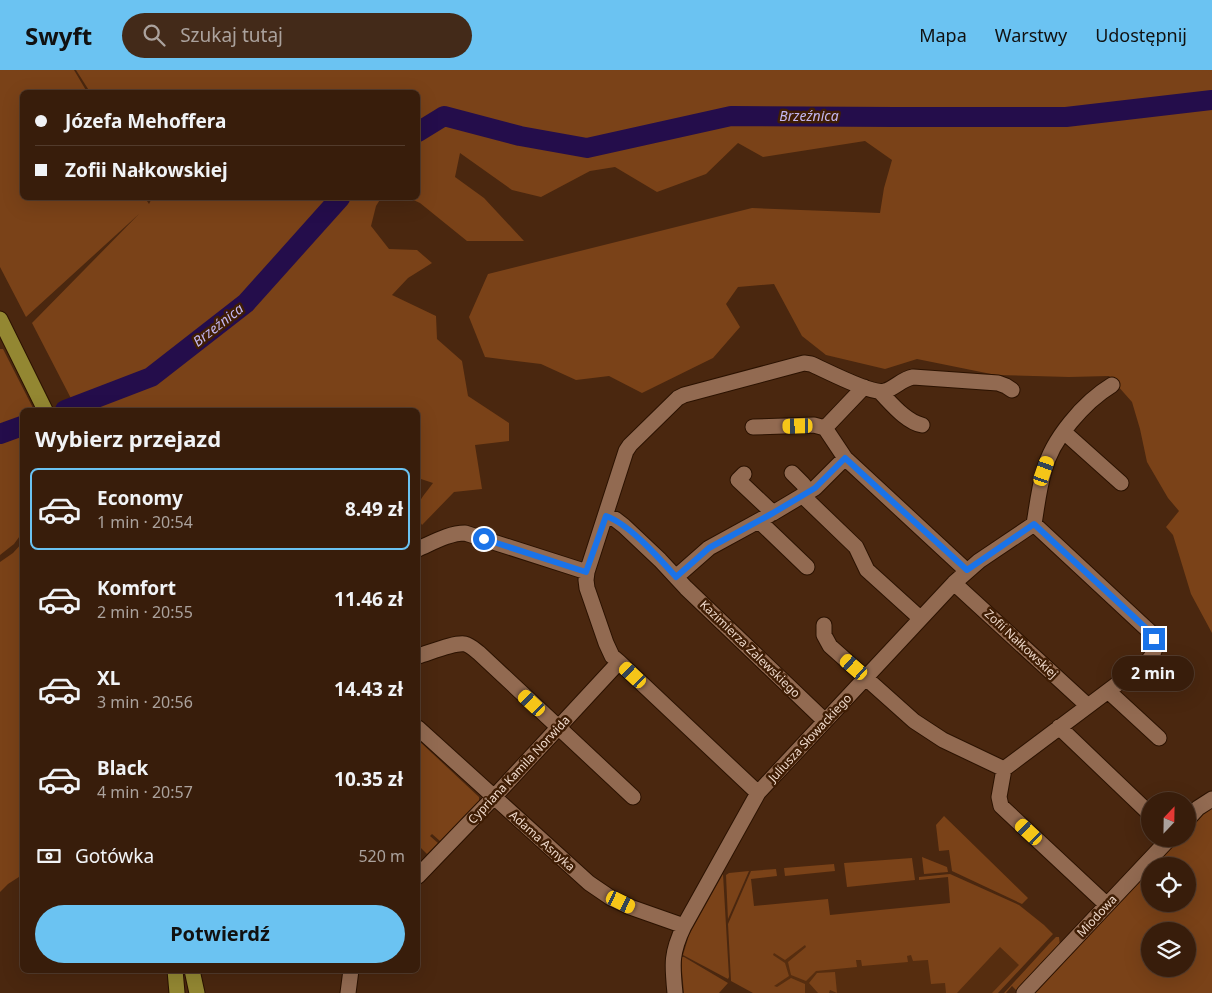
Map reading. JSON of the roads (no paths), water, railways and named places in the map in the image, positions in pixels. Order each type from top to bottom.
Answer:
[{"type":"main road","points":[[0,319],[44,408]]},
{"type":"main road","points":[[175,973],[177,993]]},
{"type":"main road","points":[[193,973],[197,993]]},
{"type":"street","points":[[758,793],[612,656],[606,643],[587,588],[586,572],[626,451],[678,398],[684,395],[804,363],[811,364],[864,388],[880,392],[913,377],[998,383],[1012,390]]},
{"type":"street","points":[[1108,904],[1001,806],[999,797],[1004,769],[1148,661],[1153,655],[1154,639],[1149,631],[1034,524],[1049,455],[1064,432],[1090,403],[1103,390],[1112,385]]},
{"type":"street","points":[[826,428],[864,388]]},
{"type":"street","points":[[880,392],[909,420],[915,424],[922,425]]},
{"type":"street","points":[[753,427],[814,425],[826,428],[845,458],[967,570]]},
{"type":"street","points":[[1064,432],[1121,483]]},
{"type":"street","points":[[676,577],[709,548],[815,488],[845,458]]},
{"type":"street","points":[[792,473],[803,484],[806,494],[856,547],[867,570],[920,618]]},
{"type":"street","points":[[744,474],[738,480],[773,513]]},
{"type":"street","name":"Kazimierza Zalewskiego","points":[[606,516],[615,519],[624,526],[825,721]]},
{"type":"street","points":[[759,521],[807,567]]},
{"type":"street","name":"Juliusza Słowackiego","points":[[675,993],[672,967],[676,942],[758,793],[954,582],[967,570],[1034,524]]},
{"type":"street","points":[[420,548],[452,535],[465,533],[586,572]]},
{"type":"street","name":"Zofii Nałkowskiej","points":[[954,582],[1088,706]]},
{"type":"street","points":[[824,625],[824,635],[830,646],[914,721],[944,740],[1004,769]]},
{"type":"street","points":[[420,655],[456,644],[465,644],[471,647],[633,797]]},
{"type":"street","name":"Cypriana Kamila Norwida","points":[[420,874],[619,662]]},
{"type":"street","points":[[1108,691],[1159,738]]},
{"type":"street","points":[[1059,727],[1141,805]]},
{"type":"street","name":"Adama Asnyka","points":[[420,730],[594,887],[630,907],[684,926]]},
{"type":"street","points":[[1196,810],[1212,799]]},
{"type":"street","name":"Miodowa","points":[[1024,993],[1161,848]]},
{"type":"street","points":[[348,993],[350,973]]},
{"type":"waterway","name":"Brzeźnica","points":[[420,131],[444,116],[520,136],[587,148],[731,116],[1066,117],[1212,100]]},
{"type":"waterway","name":"Brzeźnica","points":[[70,408],[151,377],[246,303],[338,200]]},
{"type":"waterway","name":"Brzeźnica","points":[[0,434],[20,427]]}]
